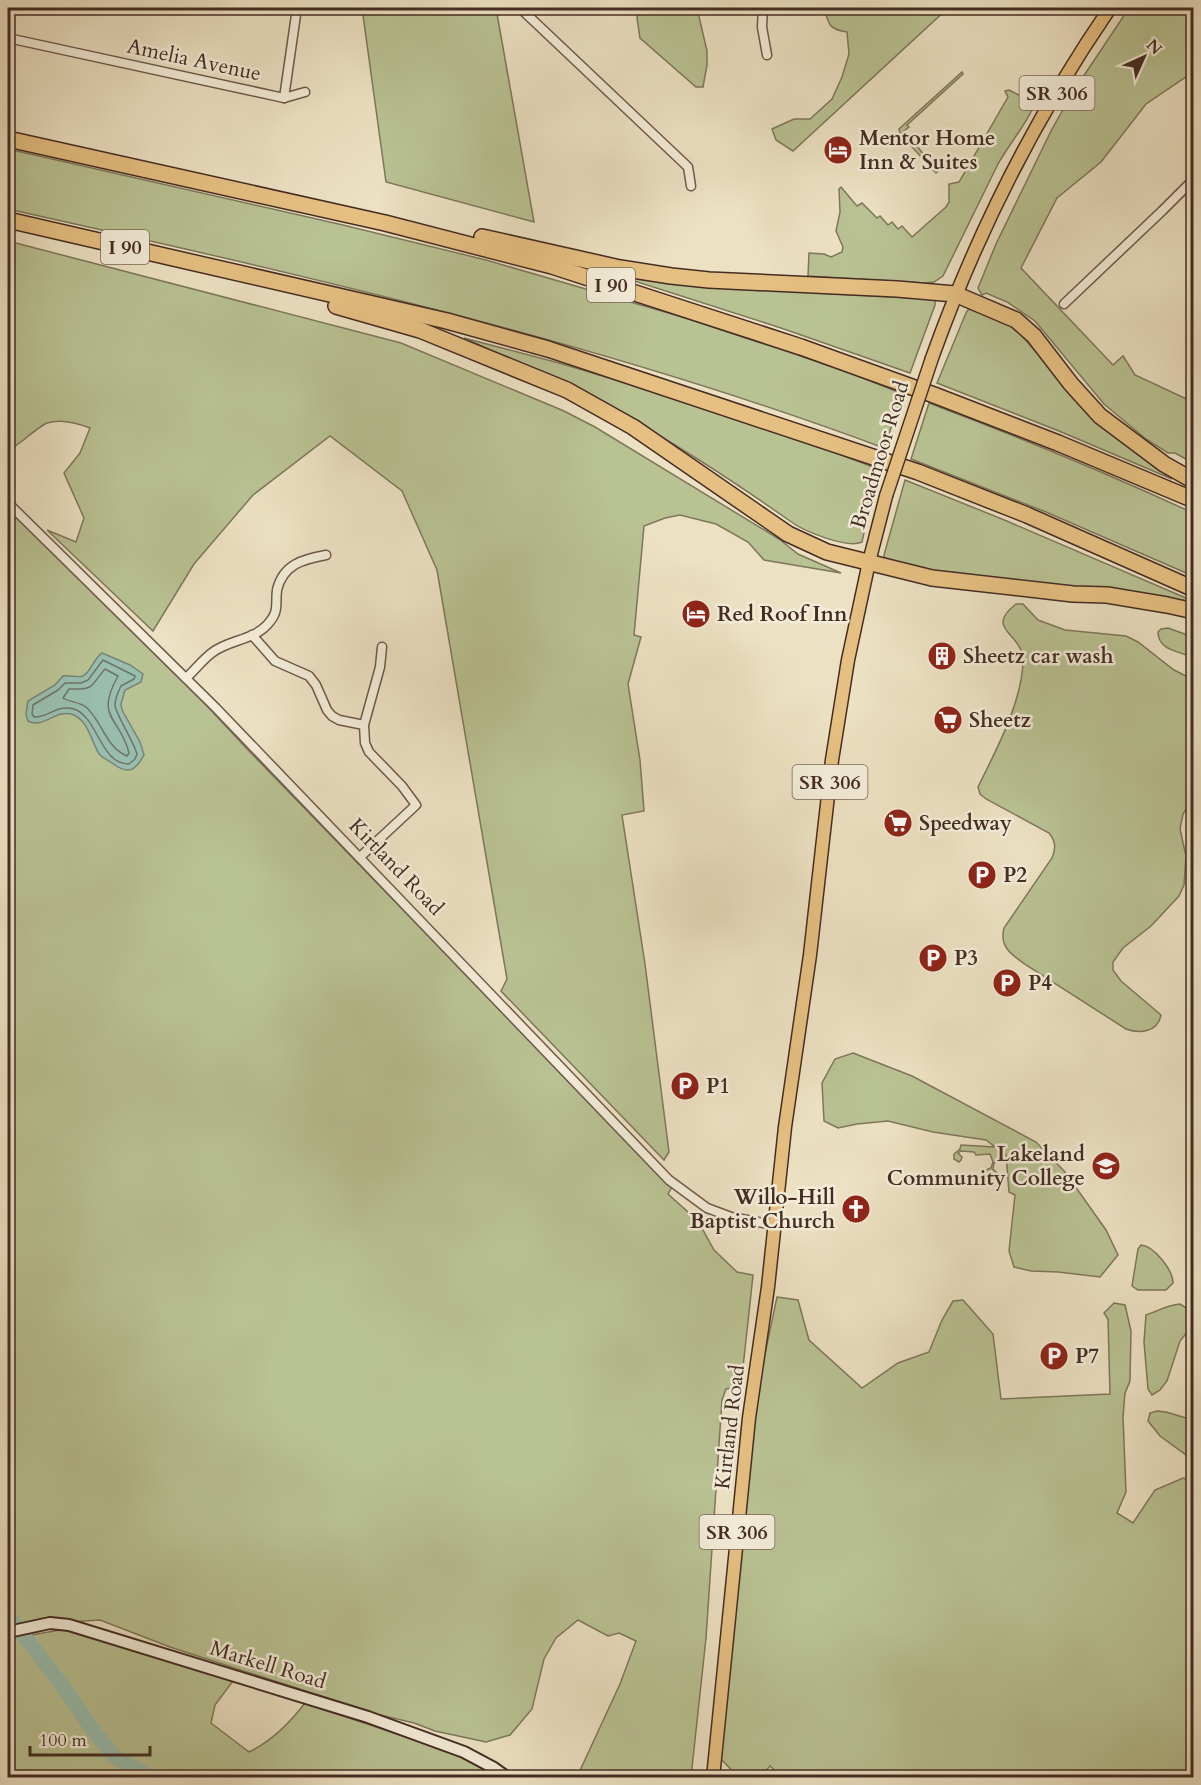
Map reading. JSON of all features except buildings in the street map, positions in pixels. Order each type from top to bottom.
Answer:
[{"type":"highway","name":"I 90","points":[[8,139],[385,223],[552,266],[801,347],[934,395],[1058,443],[1194,500]]},
{"type":"highway","points":[[277,199],[439,228],[649,272],[709,280],[955,294],[1016,320],[1034,336],[1071,384],[1100,416],[1164,464],[1194,481]]},
{"type":"highway","name":"I 90","points":[[8,220],[447,321],[548,349],[918,472],[1027,515],[1194,589]]},
{"type":"highway","points":[[178,260],[420,330],[567,390],[633,427],[788,534],[828,552],[932,578],[1073,594],[1107,595],[1194,611]]},
{"type":"main road","name":"Broadmoor Road","points":[[810,955],[832,760],[848,660],[868,562],[886,496],[955,294],[980,237],[1055,96],[1110,8]]},
{"type":"main road","name":"Kirtland Road","points":[[713,1778],[749,1418],[768,1287],[785,1127],[810,955]]},
{"type":"street","name":"Amelia Avenue","points":[[8,38],[284,98],[297,8]]},
{"type":"street","points":[[520,8],[688,167],[691,186]]},
{"type":"street","points":[[763,8],[762,27],[767,55]]},
{"type":"street","points":[[284,98],[305,92]]},
{"type":"street","points":[[1064,304],[1194,179]]},
{"type":"street","name":"Kirtland Road","points":[[8,503],[186,678],[669,1180],[707,1208],[731,1217],[774,1225]]},
{"type":"street","points":[[186,678],[214,651],[252,636],[267,625],[277,609],[278,590],[285,571],[300,560],[326,555]]},
{"type":"street","points":[[252,636],[275,661],[309,676],[332,716],[339,720],[364,725]]},
{"type":"street","points":[[360,857],[416,805],[402,786],[369,752],[363,736],[380,667],[382,647]]},
{"type":"street","name":"Markell Road","points":[[8,1632],[50,1623],[69,1625],[368,1717],[464,1752],[508,1778]]},
{"type":"shaded area","points":[[362,8],[496,8],[534,222],[386,182]]},
{"type":"shaded area","points":[[639,8],[697,8],[707,51],[703,87],[696,87],[640,38],[637,18]]},
{"type":"shaded area","points":[[824,8],[948,8],[793,151],[776,140],[772,129],[794,119],[810,119],[832,99],[849,54],[847,32],[830,25]]},
{"type":"shaded area","points":[[1129,8],[1193,8],[1193,72],[1146,104],[1101,162],[1057,198],[1021,268],[1113,365],[1123,356],[1135,375],[1193,402],[1193,463],[1175,453],[1168,453],[1146,439],[1104,404],[1035,321],[1007,302],[986,293],[982,295],[978,288],[996,244],[1051,131],[1073,92]]},
{"type":"shaded area","points":[[962,72],[963,74],[907,125],[909,127],[904,131],[938,171],[936,173],[900,134],[899,129]]},
{"type":"shaded area","points":[[1009,90],[1030,101],[1033,108],[998,164],[943,276],[934,282],[925,283],[808,276],[809,253],[831,257],[842,252],[843,247],[836,231],[840,212],[839,189],[841,187],[857,206],[862,203],[877,218],[880,216],[888,225],[892,222],[898,229],[902,226],[912,237],[946,207],[949,202],[949,184],[959,182],[1008,97],[1005,91]]},
{"type":"shaded area","points":[[8,149],[486,260],[689,319],[848,372],[903,394],[884,448],[669,375],[560,343],[230,259],[8,209]]},
{"type":"shaded area","points":[[8,241],[401,343],[564,411],[595,427],[779,539],[798,554],[841,573],[764,560],[748,542],[716,524],[680,515],[644,526],[634,635],[641,637],[628,684],[640,760],[644,811],[622,815],[645,964],[669,1152],[664,1160],[501,991],[507,979],[437,570],[402,491],[330,436],[253,495],[194,564],[153,631],[47,530],[76,542],[84,518],[64,473],[80,453],[90,428],[68,422],[47,423],[8,451]]},
{"type":"shaded area","points":[[623,274],[817,293],[931,299],[935,301],[935,305],[910,373],[781,328],[622,277]]},
{"type":"shaded area","points":[[970,307],[1008,324],[1019,332],[1068,390],[1106,430],[1172,479],[937,383]]},
{"type":"shaded area","points":[[464,338],[666,395],[818,446],[878,469],[862,542],[855,544],[836,541],[805,529],[700,460],[644,427]]},
{"type":"shaded area","points":[[929,403],[1062,456],[1193,513],[1193,576],[1046,512],[911,459]]},
{"type":"shaded area","points":[[905,480],[1193,601],[1193,608],[937,574],[885,560],[884,555]]},
{"type":"shaded area","points":[[8,509],[160,657],[672,1187],[668,1194],[698,1221],[714,1250],[737,1272],[753,1275],[741,1386],[726,1389],[722,1400],[706,1638],[691,1777],[577,1777],[620,1684],[636,1641],[619,1633],[608,1636],[578,1620],[556,1638],[544,1659],[532,1709],[510,1735],[486,1742],[435,1731],[414,1723],[376,1714],[170,1647],[100,1620],[8,1626]]},
{"type":"shaded area","points":[[1016,604],[1023,604],[1038,620],[1065,630],[1126,636],[1138,642],[1174,670],[1188,677],[1193,676],[1193,798],[1183,814],[1180,829],[1186,856],[1184,885],[1179,896],[1151,926],[1123,948],[1113,962],[1113,970],[1121,981],[1161,1015],[1156,1025],[1148,1030],[1126,1029],[1021,961],[1008,950],[1003,940],[1004,928],[1052,858],[1055,848],[1049,833],[986,799],[980,794],[978,787],[1007,726],[1022,677],[1021,651],[1004,626],[1003,620]]},
{"type":"shaded area","points":[[1168,628],[1193,637],[1193,658],[1171,650],[1162,643],[1158,632]]},
{"type":"shaded area","points":[[853,1053],[912,1076],[1036,1142],[1065,1172],[1106,1230],[1118,1255],[1100,1277],[1031,1271],[1014,1267],[1009,1251],[1015,1195],[1009,1192],[1006,1155],[1000,1150],[999,1159],[994,1163],[993,1169],[997,1173],[996,1182],[993,1184],[982,1183],[984,1171],[991,1168],[993,1162],[990,1154],[976,1155],[974,1152],[961,1151],[958,1153],[962,1157],[961,1160],[959,1162],[954,1159],[954,1154],[961,1145],[995,1147],[986,1140],[933,1132],[888,1121],[838,1128],[824,1121],[822,1083],[835,1059]]},
{"type":"shaded area","points":[[1141,1245],[1157,1254],[1170,1272],[1173,1283],[1166,1290],[1138,1290],[1132,1286],[1138,1249]]},
{"type":"shaded area","points":[[777,1297],[798,1300],[809,1340],[862,1388],[898,1363],[929,1352],[942,1320],[953,1301],[963,1300],[993,1334],[1001,1399],[1110,1394],[1108,1319],[1104,1313],[1114,1303],[1125,1305],[1131,1331],[1130,1381],[1125,1393],[1123,1417],[1126,1492],[1117,1513],[1133,1523],[1155,1490],[1183,1478],[1193,1482],[1193,1777],[783,1778],[770,1766],[760,1777],[739,1778],[720,1758],[758,1387]]},
{"type":"shaded area","points":[[1180,1304],[1188,1309],[1192,1317],[1189,1330],[1180,1341],[1167,1381],[1160,1390],[1152,1395],[1148,1389],[1144,1342],[1146,1315]]},
{"type":"shaded area","points":[[1157,1411],[1193,1420],[1193,1460],[1160,1436],[1148,1421],[1150,1413]]},
{"type":"shaded area","points":[[66,1629],[233,1681],[215,1705],[211,1723],[249,1752],[280,1731],[305,1703],[465,1757],[498,1777],[8,1778],[8,1639]]},
{"type":"water","points":[[102,653],[130,665],[143,674],[141,682],[125,690],[121,704],[144,755],[130,770],[117,767],[100,755],[86,726],[77,717],[65,713],[33,723],[28,721],[26,714],[28,701],[55,685],[63,676],[83,676]]},
{"type":"waterway","points":[[8,1615],[115,1757],[152,1778]]},
{"type":"place","name":"Mentor Home Inn & Suites","points":[[838,150]]},
{"type":"place","name":"Red Roof Inn","points":[[696,614]]},
{"type":"place","name":"Sheetz car wash","points":[[942,656]]},
{"type":"place","name":"Sheetz","points":[[948,720]]},
{"type":"place","name":"Speedway","points":[[898,823]]},
{"type":"place","name":"P2","points":[[982,875]]},
{"type":"place","name":"P3","points":[[933,958]]},
{"type":"place","name":"P4","points":[[1007,983]]},
{"type":"place","name":"P1","points":[[685,1086]]},
{"type":"place","name":"Lakeland Community College","points":[[1106,1166]]},
{"type":"place","name":"Willo-Hill Baptist Church","points":[[856,1209]]},
{"type":"place","name":"P7","points":[[1054,1356]]}]
